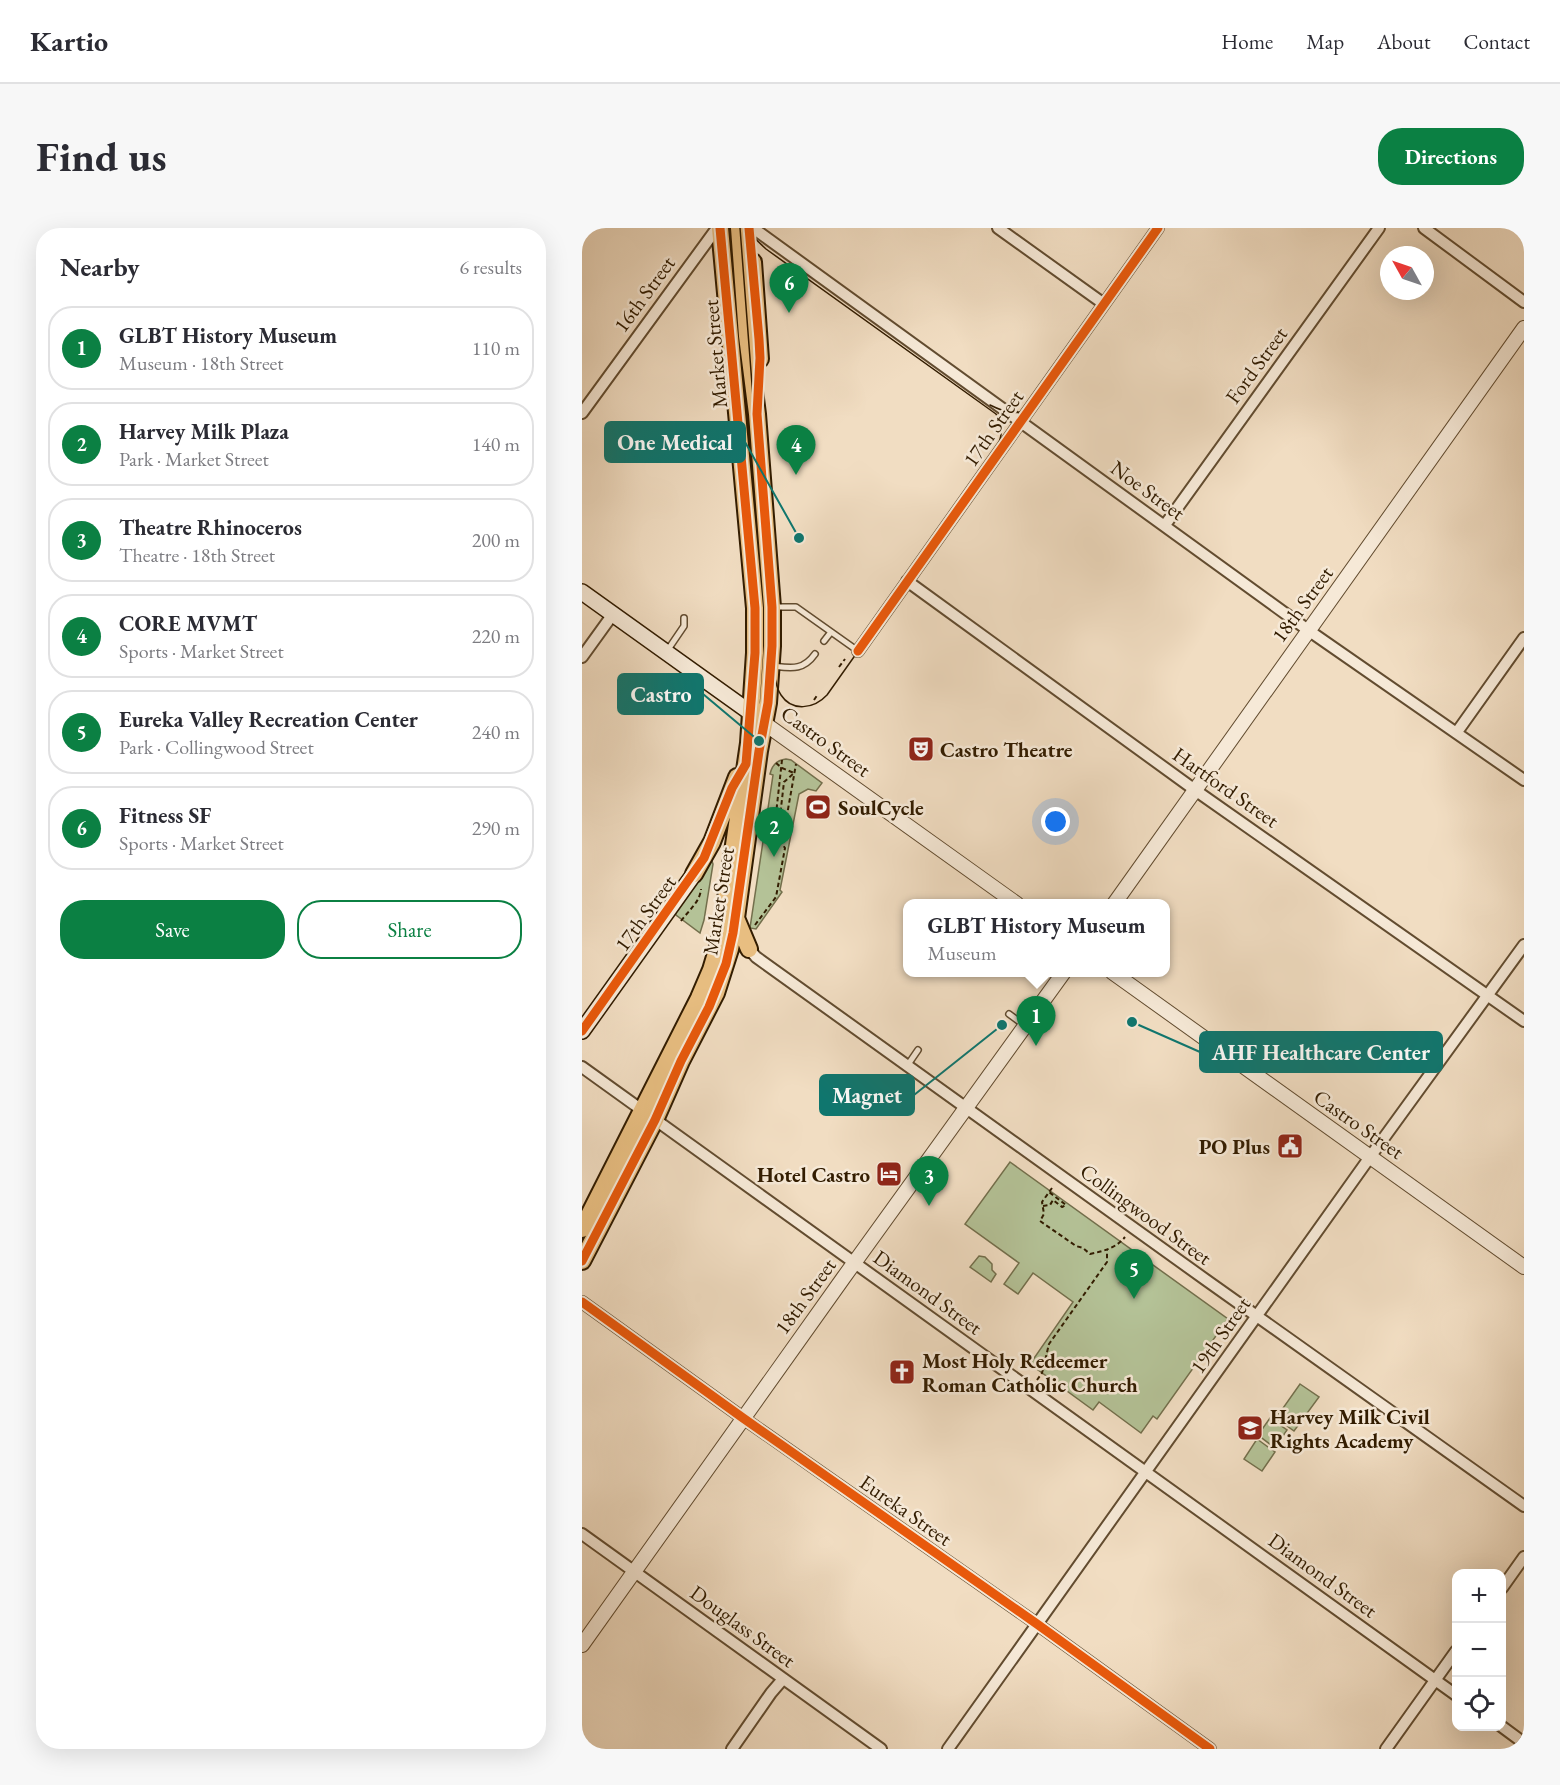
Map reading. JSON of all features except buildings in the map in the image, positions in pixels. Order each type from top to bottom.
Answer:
[{"type":"main road","name":"Market Street","points":[[582,1261],[649,1116],[716,956],[746,764],[755,653],[754,598],[719,228]]},
{"type":"main road","name":"Market Street","points":[[582,1229],[681,1061],[716,993],[730,949],[736,918],[759,751],[765,723],[771,666],[772,607],[739,228]]},
{"type":"main road","name":"Market Street","points":[[751,228],[760,348],[757,414]]},
{"type":"main road","name":"Castro Street","points":[[582,592],[751,713]]},
{"type":"main road","points":[[694,874],[704,858],[732,788],[746,764]]},
{"type":"main road","name":"17th Street","points":[[582,1031],[694,874]]},
{"type":"main road","points":[[736,918],[749,949]]},
{"type":"street","name":"16th Street","points":[[582,413],[719,228]]},
{"type":"street","name":"Noe Street","points":[[751,228],[1308,630],[1524,780]]},
{"type":"street","name":"17th Street","points":[[858,651],[1158,228]]},
{"type":"street","name":"Ford Street","points":[[1165,525],[1379,228]]},
{"type":"street","points":[[1424,228],[1524,302]]},
{"type":"street","points":[[996,230],[1104,304]]},
{"type":"street","name":"18th Street","points":[[1117,899],[1524,328]]},
{"type":"street","name":"Hartford Street","points":[[907,581],[1195,790],[1524,1021]]},
{"type":"street","points":[[582,657],[613,614]]},
{"type":"street","points":[[1457,732],[1524,638]]},
{"type":"street","name":"Castro Street","points":[[751,713],[1011,899]]},
{"type":"street","name":"19th Street","points":[[948,1749],[1524,945]]},
{"type":"street","name":"Collingwood Street","points":[[749,949],[756,957],[1132,1228],[1524,1506]]},
{"type":"street","name":"18th Street","points":[[582,1645],[1060,977]]},
{"type":"street","name":"Castro Street","points":[[1119,977],[1524,1267]]},
{"type":"street","name":"Diamond Street","points":[[582,1067],[1452,1692]]},
{"type":"street","name":"Eureka Street","points":[[582,1302],[1037,1624],[1209,1749]]},
{"type":"street","name":"Douglass Street","points":[[582,1534],[881,1749]]},
{"type":"street","points":[[1506,1582],[1524,1557]]},
{"type":"street","points":[[1386,1749],[1452,1657]]},
{"type":"street","points":[[732,1749],[783,1679]]},
{"type":"street","points":[[1506,1730],[1524,1743]]},
{"type":"lane","points":[[772,607],[796,607],[858,651]]},
{"type":"lane","points":[[666,652],[684,626],[684,618]]},
{"type":"lane","points":[[824,641],[831,632]]},
{"type":"lane","points":[[771,666],[798,668],[812,659],[815,654]]},
{"type":"lane","points":[[1008,1014],[1025,1026]]},
{"type":"lane","points":[[907,1066],[918,1050]]},
{"type":"path","points":[[839,668],[845,659]]},
{"type":"path","points":[[814,700],[818,694]]},
{"type":"path","points":[[753,928],[776,897],[785,848],[774,832],[782,760]]},
{"type":"path","points":[[776,763],[794,773]]},
{"type":"path","points":[[794,773],[784,782],[778,825],[787,815],[794,773],[795,764]]},
{"type":"path","points":[[1052,1188],[1042,1202],[1044,1215],[1040,1221],[1090,1254],[1107,1250],[1121,1242],[1132,1228]]},
{"type":"path","points":[[1043,1206],[1050,1204],[1053,1200],[1062,1207],[1066,1205],[1049,1192]]},
{"type":"path","points":[[1030,1389],[1042,1373],[1049,1344],[1107,1262],[1107,1250]]},
{"type":"green space","points":[[786,759],[791,760],[822,783],[816,791],[808,789],[799,794],[780,890],[782,892],[756,929],[750,928],[773,775],[770,774],[775,764]]},
{"type":"green space","points":[[713,851],[713,864],[700,933],[676,915],[675,909]]},
{"type":"green space","points":[[1010,1162],[1228,1319],[1157,1419],[1153,1416],[1141,1433],[1099,1402],[1093,1410],[1030,1364],[1073,1302],[1033,1273],[1018,1294],[1004,1284],[1019,1263],[965,1224]]},
{"type":"green space","points":[[979,1256],[985,1257],[992,1264],[992,1270],[996,1274],[991,1282],[970,1267]]},
{"type":"green space","points":[[1300,1384],[1319,1397],[1294,1431],[1276,1418]]},
{"type":"green space","points":[[1270,1418],[1287,1430],[1275,1448],[1258,1435]]},
{"type":"green space","points":[[1257,1439],[1275,1452],[1262,1471],[1244,1459]]},
{"type":"tram line","points":[[740,228],[774,674],[781,695],[791,704],[803,707],[810,706],[827,695],[1162,228]]},
{"type":"tram line","points":[[744,228],[766,249],[996,414],[1001,432],[996,450]]},
{"type":"tram line","points":[[990,405],[1012,412],[1023,411],[1034,405]]},
{"type":"cycle path","points":[[582,1031],[704,858],[732,788],[746,764],[755,653],[755,608],[720,228]]},
{"type":"cycle path","points":[[582,1261],[655,1120],[681,1061],[709,1007],[726,964],[733,933],[768,703],[772,646],[772,607],[757,414],[759,339],[749,228]]},
{"type":"cycle path","points":[[858,651],[1158,228]]},
{"type":"cycle path","points":[[582,1302],[1210,1749]]},
{"type":"place","name":"Fitness SF","points":[[789,313]]},
{"type":"place","name":"CORE MVMT","points":[[796,475]]},
{"type":"place","name":"One Medical","points":[[799,538]]},
{"type":"place","name":"Castro","points":[[759,741]]},
{"type":"place","name":"Castro Theatre","points":[[921,749]]},
{"type":"place","name":"SoulCycle","points":[[818,807]]},
{"type":"place","name":"Harvey Milk Plaza","points":[[774,857]]},
{"type":"place","name":"AHF Healthcare Center","points":[[1132,1022]]},
{"type":"place","name":"Magnet","points":[[1002,1025]]},
{"type":"place","name":"GLBT History Museum","points":[[1036,1046]]},
{"type":"place","name":"PO Plus","points":[[1290,1146]]},
{"type":"place","name":"Hotel Castro","points":[[889,1174]]},
{"type":"place","name":"Theatre Rhinoceros","points":[[929,1206]]},
{"type":"place","name":"Eureka Valley Recreation Center","points":[[1134,1299]]},
{"type":"place","name":"Most Holy Redeemer Roman Catholic Church","points":[[902,1372]]},
{"type":"place","name":"Harvey Milk Civil Rights Academy","points":[[1250,1428]]}]
